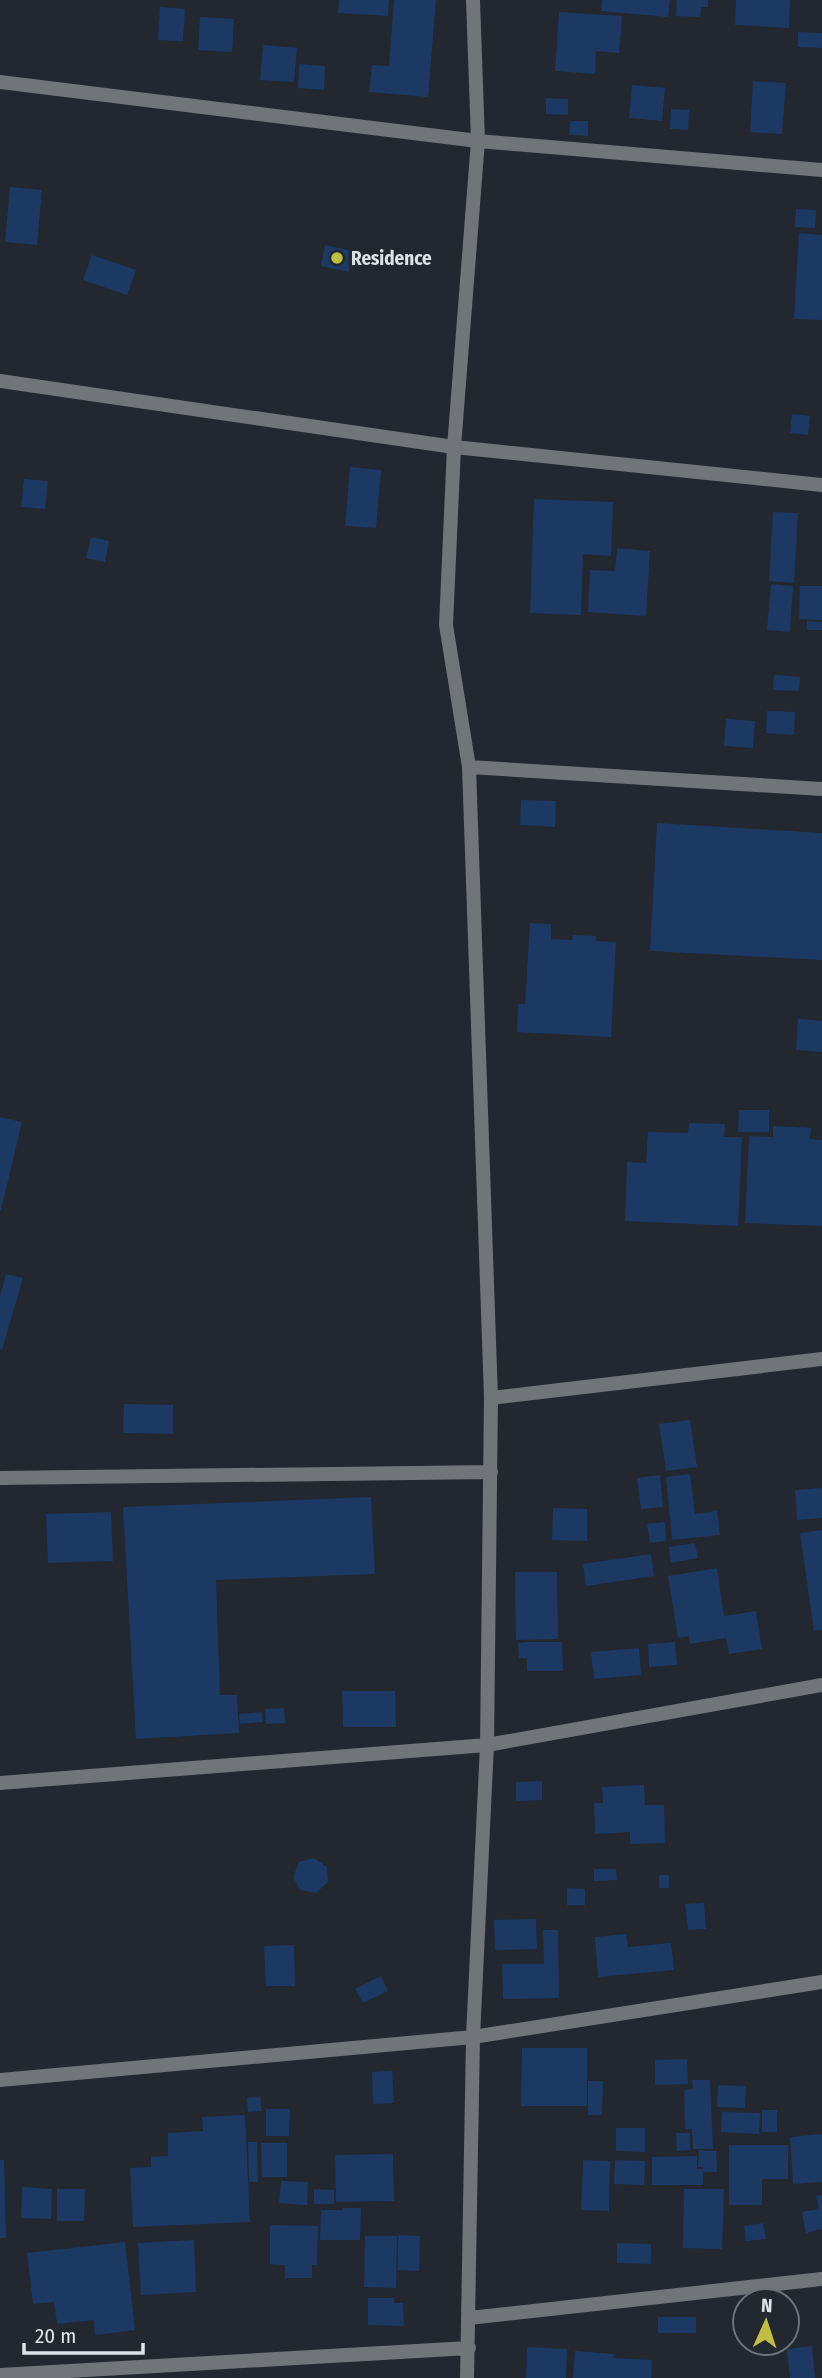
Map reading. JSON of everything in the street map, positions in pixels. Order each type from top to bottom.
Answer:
[{"type":"street","points":[[467,2378],[473,2037],[487,1745],[491,1398],[469,767],[446,625],[454,447],[478,141],[473,0]]},
{"type":"street","points":[[0,82],[478,141],[822,170]]},
{"type":"street","points":[[0,381],[454,447],[822,485]]},
{"type":"street","points":[[469,767],[822,789]]},
{"type":"street","points":[[491,1398],[822,1359]]},
{"type":"street","points":[[0,1478],[491,1472]]},
{"type":"street","points":[[0,1783],[487,1745],[822,1685]]},
{"type":"street","points":[[0,2080],[473,2037],[822,1982]]},
{"type":"street","points":[[469,2318],[822,2279]]},
{"type":"street","points":[[0,2375],[469,2348]]},
{"type":"building","points":[[339,0],[389,0],[388,16],[338,13]]},
{"type":"building","points":[[394,0],[436,0],[428,97],[369,92],[372,65],[389,66]]},
{"type":"building","points":[[602,0],[670,0],[668,17],[601,11]]},
{"type":"building","points":[[677,0],[708,0],[708,7],[701,7],[700,17],[676,16]]},
{"type":"building","points":[[736,0],[790,0],[789,28],[735,25]]},
{"type":"building","points":[[160,7],[185,9],[183,41],[158,40]]},
{"type":"building","points":[[559,12],[622,16],[619,53],[596,51],[595,74],[555,71]]},
{"type":"building","points":[[200,17],[234,19],[232,52],[198,50]]},
{"type":"building","points":[[798,32],[822,33],[822,48],[798,47]]},
{"type":"building","points":[[263,45],[297,48],[294,82],[260,80]]},
{"type":"building","points":[[299,64],[325,66],[324,90],[298,88]]},
{"type":"building","points":[[753,81],[786,83],[782,134],[750,132]]},
{"type":"building","points":[[632,85],[665,88],[662,121],[629,118]]},
{"type":"building","points":[[546,98],[568,99],[568,115],[546,114]]},
{"type":"building","points":[[671,109],[689,110],[688,130],[670,129]]},
{"type":"building","points":[[570,121],[588,121],[588,136],[569,135]]},
{"type":"building","points":[[10,187],[42,190],[37,245],[5,242]]},
{"type":"building","points":[[796,209],[816,210],[815,228],[795,227]]},
{"type":"building","points":[[799,233],[822,235],[822,320],[794,319]]},
{"type":"building","name":"Residence","points":[[325,245],[353,251],[349,272],[321,266]]},
{"type":"building","points":[[92,255],[136,270],[127,295],[83,280]]},
{"type":"building","points":[[792,414],[810,416],[808,435],[790,433]]},
{"type":"building","points":[[350,467],[381,470],[376,528],[345,526]]},
{"type":"building","points":[[24,479],[48,481],[45,509],[21,507]]},
{"type":"building","points":[[534,499],[613,502],[611,556],[583,554],[581,615],[530,613]]},
{"type":"building","points":[[773,512],[798,513],[794,583],[769,581]]},
{"type":"building","points":[[91,537],[109,541],[105,562],[86,558]]},
{"type":"building","points":[[617,548],[650,551],[646,616],[588,612],[590,570],[615,571]]},
{"type":"building","points":[[771,584],[793,586],[790,632],[767,630]]},
{"type":"building","points":[[800,586],[822,586],[822,620],[799,619]]},
{"type":"building","points":[[807,621],[822,622],[822,630],[807,630]]},
{"type":"building","points":[[774,675],[800,677],[799,691],[773,690]]},
{"type":"building","points":[[767,711],[795,712],[794,735],[766,733]]},
{"type":"building","points":[[726,719],[755,721],[753,748],[724,746]]},
{"type":"building","points":[[521,800],[556,801],[555,827],[520,825]]},
{"type":"building","points":[[657,823],[822,833],[822,960],[650,951]]},
{"type":"building","points":[[530,923],[551,924],[551,939],[572,940],[573,935],[596,936],[596,941],[616,942],[611,1037],[517,1032],[518,1004],[525,1004]]},
{"type":"building","points":[[798,1019],[822,1021],[822,1052],[796,1050]]},
{"type":"building","points":[[739,1110],[769,1110],[769,1132],[738,1132]]},
{"type":"building","points":[[0,1117],[22,1122],[1,1210],[0,1210]]},
{"type":"building","points":[[689,1123],[725,1124],[724,1137],[742,1137],[738,1226],[625,1221],[627,1162],[646,1163],[648,1132],[688,1133]]},
{"type":"building","points":[[773,1126],[811,1128],[810,1139],[822,1140],[822,1226],[745,1223],[749,1136],[773,1137]]},
{"type":"building","points":[[6,1274],[23,1278],[2,1350],[0,1297]]},
{"type":"building","points":[[124,1404],[173,1405],[173,1434],[123,1433]]},
{"type":"building","points":[[690,1420],[697,1467],[666,1471],[659,1424]]},
{"type":"building","points":[[690,1474],[695,1514],[717,1511],[720,1535],[672,1540],[666,1477]]},
{"type":"building","points":[[660,1475],[663,1507],[641,1509],[637,1478]]},
{"type":"building","points":[[822,1488],[822,1518],[797,1520],[795,1490]]},
{"type":"building","points":[[371,1497],[375,1574],[216,1580],[220,1695],[237,1695],[239,1733],[136,1739],[123,1507]]},
{"type":"building","points":[[553,1508],[587,1509],[587,1541],[552,1540]]},
{"type":"building","points":[[111,1512],[113,1561],[48,1563],[46,1514]]},
{"type":"building","points":[[665,1522],[666,1541],[650,1543],[647,1524]]},
{"type":"building","points":[[822,1530],[822,1630],[814,1631],[800,1533]]},
{"type":"building","points":[[695,1543],[698,1558],[671,1563],[669,1547]]},
{"type":"building","points":[[651,1554],[654,1576],[586,1586],[583,1564]]},
{"type":"building","points":[[717,1568],[724,1616],[756,1611],[762,1649],[729,1654],[726,1638],[690,1644],[689,1636],[678,1638],[668,1576]]},
{"type":"building","points":[[515,1572],[557,1572],[558,1639],[516,1640]]},
{"type":"building","points":[[562,1642],[563,1671],[527,1671],[527,1658],[519,1658],[518,1643]]},
{"type":"building","points":[[675,1642],[677,1665],[649,1667],[648,1644]]},
{"type":"building","points":[[639,1648],[641,1675],[594,1679],[591,1652]]},
{"type":"building","points":[[342,1691],[395,1691],[396,1727],[343,1727]]},
{"type":"building","points":[[284,1708],[285,1723],[266,1724],[265,1709]]},
{"type":"building","points":[[262,1712],[263,1722],[240,1724],[239,1714]]},
{"type":"building","points":[[542,1781],[542,1800],[516,1801],[516,1782]]},
{"type":"building","points":[[644,1785],[645,1805],[664,1805],[665,1843],[630,1844],[630,1832],[595,1834],[594,1803],[603,1803],[602,1787]]},
{"type":"building","points":[[314,1858],[327,1867],[328,1882],[316,1893],[300,1890],[293,1877],[299,1862]]},
{"type":"building","points":[[594,1869],[616,1869],[617,1880],[594,1881]]},
{"type":"building","points":[[659,1875],[669,1875],[669,1888],[659,1888]]},
{"type":"building","points":[[567,1888],[585,1889],[585,1905],[567,1905]]},
{"type":"building","points":[[704,1903],[706,1929],[688,1930],[685,1904]]},
{"type":"building","points":[[536,1919],[537,1949],[495,1950],[494,1920]]},
{"type":"building","points":[[543,1930],[558,1930],[559,1998],[503,1999],[502,1964],[544,1964]]},
{"type":"building","points":[[626,1934],[628,1947],[671,1943],[674,1970],[598,1977],[595,1937]]},
{"type":"building","points":[[294,1945],[295,1986],[266,1986],[264,1946]]},
{"type":"building","points":[[381,1976],[388,1991],[363,2003],[355,1989]]},
{"type":"building","points":[[522,2048],[587,2048],[587,2106],[521,2106]]},
{"type":"building","points":[[687,2059],[688,2084],[655,2085],[655,2060]]},
{"type":"building","points":[[392,2071],[394,2103],[373,2104],[372,2072]]},
{"type":"building","points":[[692,2080],[710,2080],[713,2149],[693,2149],[692,2129],[685,2129],[684,2090],[693,2089]]},
{"type":"building","points":[[588,2081],[603,2081],[602,2115],[588,2115]]},
{"type":"building","points":[[718,2085],[746,2086],[745,2108],[717,2107]]},
{"type":"building","points":[[260,2096],[262,2111],[248,2112],[247,2098]]},
{"type":"building","points":[[266,2109],[290,2109],[289,2136],[266,2136]]},
{"type":"building","points":[[762,2110],[777,2110],[777,2132],[762,2132]]},
{"type":"building","points":[[722,2112],[760,2113],[759,2134],[721,2132]]},
{"type":"building","points":[[245,2115],[250,2222],[133,2227],[130,2168],[151,2167],[151,2157],[168,2156],[168,2133],[203,2131],[202,2117]]},
{"type":"building","points":[[616,2128],[645,2128],[645,2152],[616,2151]]},
{"type":"building","points":[[676,2133],[690,2133],[690,2150],[677,2151]]},
{"type":"building","points":[[822,2134],[822,2182],[793,2184],[790,2137]]},
{"type":"building","points":[[248,2142],[257,2142],[258,2182],[249,2182]]},
{"type":"building","points":[[261,2143],[287,2143],[287,2177],[262,2177]]},
{"type":"building","points":[[729,2145],[788,2145],[788,2179],[762,2179],[762,2205],[729,2205]]},
{"type":"building","points":[[699,2150],[716,2151],[717,2172],[703,2172],[703,2185],[652,2185],[652,2157],[697,2156],[697,2169],[703,2169],[698,2167]]},
{"type":"building","points":[[393,2154],[394,2201],[336,2202],[335,2155]]},
{"type":"building","points":[[0,2160],[4,2160],[6,2238],[0,2238]]},
{"type":"building","points":[[583,2160],[610,2161],[609,2211],[581,2210]]},
{"type":"building","points":[[615,2160],[645,2161],[644,2185],[614,2184]]},
{"type":"building","points":[[281,2181],[308,2182],[307,2205],[279,2203]]},
{"type":"building","points":[[22,2187],[52,2189],[51,2219],[21,2218]]},
{"type":"building","points":[[57,2189],[85,2189],[84,2221],[57,2221]]},
{"type":"building","points":[[314,2189],[334,2190],[334,2204],[314,2204]]},
{"type":"building","points":[[684,2189],[724,2189],[722,2249],[683,2248]]},
{"type":"building","points":[[822,2195],[822,2229],[806,2233],[802,2212],[819,2209],[816,2196]]},
{"type":"building","points":[[361,2208],[360,2240],[320,2240],[321,2210]]},
{"type":"building","points":[[763,2223],[766,2239],[746,2241],[744,2226]]},
{"type":"building","points":[[270,2225],[318,2226],[317,2265],[312,2265],[312,2278],[285,2278],[285,2265],[270,2264]]},
{"type":"building","points":[[398,2235],[420,2236],[419,2271],[398,2270]]},
{"type":"building","points":[[365,2236],[397,2236],[396,2288],[364,2287]]},
{"type":"building","points":[[194,2240],[196,2292],[141,2295],[138,2243]]},
{"type":"building","points":[[125,2242],[135,2330],[95,2335],[94,2320],[57,2324],[54,2302],[33,2304],[27,2253]]},
{"type":"building","points":[[617,2243],[651,2244],[651,2264],[617,2263]]},
{"type":"building","points":[[368,2298],[394,2298],[394,2303],[403,2303],[404,2326],[368,2325]]},
{"type":"building","points":[[658,2317],[696,2317],[696,2333],[658,2333]]},
{"type":"building","points":[[812,2346],[815,2378],[790,2378],[788,2357],[801,2357],[801,2347]]},
{"type":"building","points":[[527,2347],[567,2349],[566,2378],[526,2378]]},
{"type":"building","points":[[575,2351],[614,2354],[613,2358],[652,2360],[651,2378],[573,2378]]},
{"type":"place","name":"Residence","points":[[337,258]]}]
